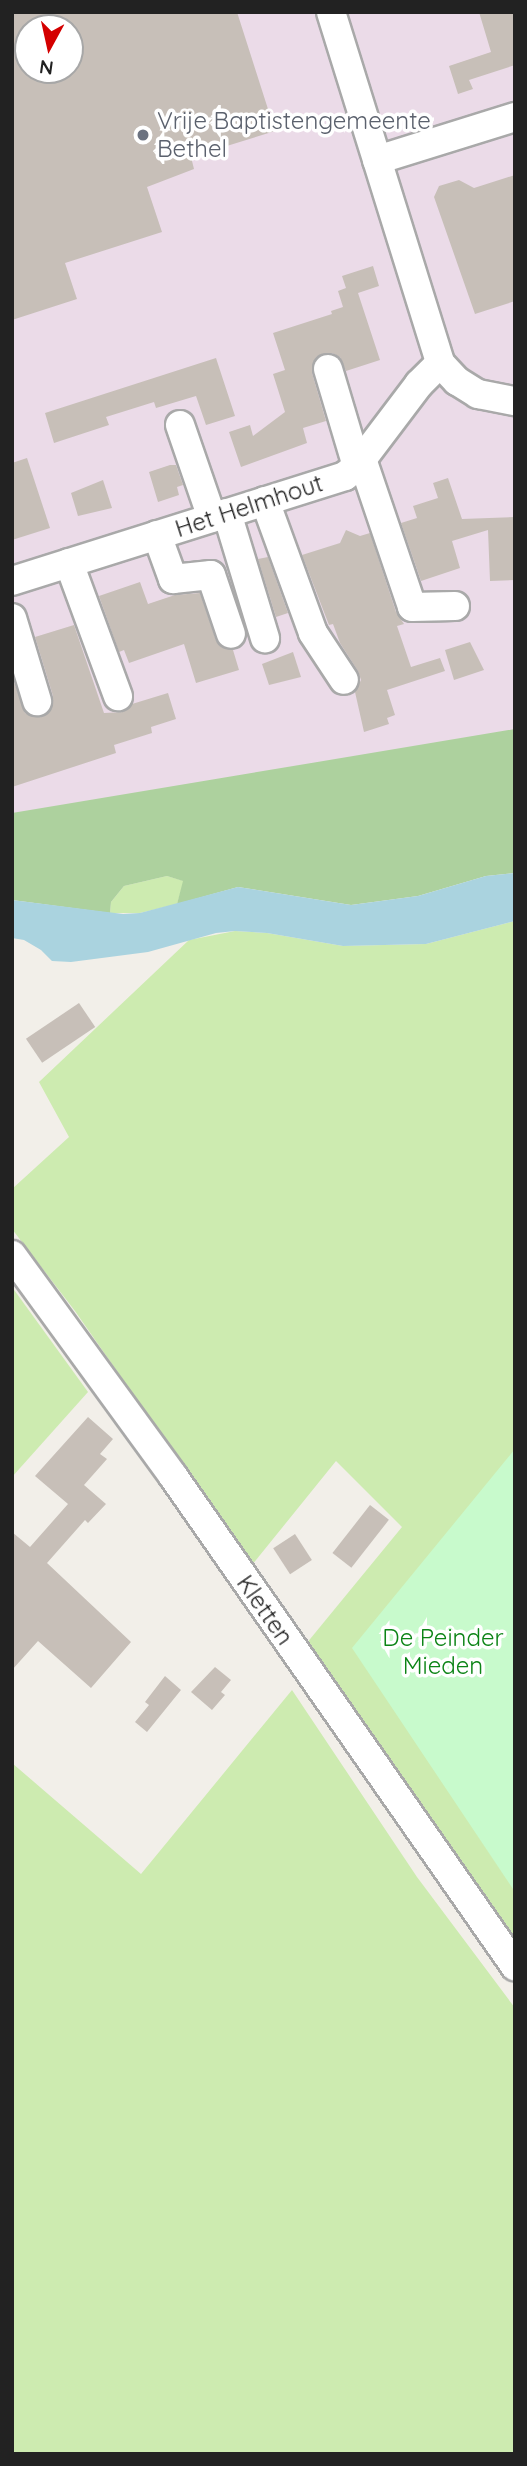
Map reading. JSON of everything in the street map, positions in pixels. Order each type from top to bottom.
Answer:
[{"type":"street","points":[[331,12],[440,363],[457,381],[478,394],[515,401]]},
{"type":"street","points":[[377,160],[515,117]]},
{"type":"street","name":"Het Helmhout","points":[[12,580],[345,476],[360,463],[419,384],[440,363]]},
{"type":"street","points":[[328,369],[412,607],[455,606]]},
{"type":"street","points":[[180,425],[219,516],[265,638]]},
{"type":"street","points":[[265,501],[313,633],[344,680]]},
{"type":"street","points":[[157,535],[173,579],[211,575],[231,635]]},
{"type":"street","points":[[69,563],[118,696]]},
{"type":"street","points":[[12,618],[37,701]]},
{"type":"street","name":"Kletten","points":[[12,1255],[173,1476],[515,1966]]},
{"type":"shaded area","points":[[12,12],[515,12],[515,772],[12,832]]},
{"type":"green space","points":[[515,729],[514,873],[486,876],[418,896],[351,905],[238,887],[177,904],[183,881],[167,876],[124,886],[111,902],[110,913],[12,900],[12,813]]},
{"type":"green space","points":[[167,876],[184,881],[177,904],[140,913],[110,913],[111,902],[124,886]]},
{"type":"green space","points":[[515,921],[515,1941],[306,1644],[402,1527],[336,1461],[252,1565],[75,1311],[12,1229],[12,1189],[69,1137],[39,1082],[189,940],[235,931],[267,933],[343,946],[426,944]]},
{"type":"green space","points":[[12,1287],[88,1392],[12,1477]]},
{"type":"green space","name":"De Peinder Mieden","points":[[515,1449],[515,1892],[352,1648]]},
{"type":"green space","points":[[292,1690],[417,1877],[515,2008],[515,2454],[12,2454],[12,1763],[141,1874]]},
{"type":"water","points":[[515,873],[515,921],[426,944],[343,946],[267,933],[235,931],[216,933],[148,952],[71,962],[52,961],[41,950],[24,940],[12,938],[12,900],[123,914],[140,913],[238,887],[351,905],[418,896],[486,876]]},
{"type":"building","name":"Vrije Baptistengemeente Bethel","points":[[12,12],[237,12],[275,131],[191,157],[194,169],[147,187],[162,232],[65,263],[77,299],[12,320]]},
{"type":"building","points":[[479,12],[515,12],[515,65],[469,80],[473,89],[458,94],[449,66],[491,52]]},
{"type":"building","points":[[515,175],[515,301],[475,314],[434,197],[439,186],[459,180],[474,188]]},
{"type":"building","points":[[373,266],[379,286],[358,293],[380,360],[346,371],[340,357],[332,353],[316,357],[312,373],[326,421],[303,428],[307,443],[241,467],[229,432],[250,425],[253,436],[285,412],[273,374],[285,370],[273,333],[332,314],[331,311],[343,307],[338,291],[346,288],[342,276]]},
{"type":"building","points":[[216,358],[235,416],[206,425],[196,396],[156,408],[154,402],[106,417],[109,425],[54,443],[45,413]]},
{"type":"building","points":[[27,458],[50,528],[12,540],[12,463]]},
{"type":"building","points":[[176,465],[183,485],[177,487],[179,495],[158,502],[149,472]]},
{"type":"building","points":[[448,478],[462,519],[515,517],[515,580],[490,581],[488,530],[452,541],[460,568],[421,581],[401,523],[417,518],[413,506],[438,498],[433,483]]},
{"type":"building","points":[[103,480],[112,508],[78,516],[71,493]]},
{"type":"building","points":[[346,530],[360,536],[370,533],[396,612],[404,624],[397,626],[411,667],[440,658],[445,671],[387,690],[395,715],[387,718],[389,724],[364,732],[355,692],[361,680],[358,671],[340,643],[333,624],[329,625],[302,555],[340,543]]},
{"type":"building","points":[[268,557],[288,613],[276,617],[258,559]]},
{"type":"building","points":[[140,582],[148,604],[175,595],[200,593],[216,640],[221,647],[233,650],[239,670],[196,683],[184,644],[129,663],[124,650],[119,652],[99,596]]},
{"type":"building","points":[[74,625],[104,713],[123,712],[132,704],[168,693],[176,719],[151,727],[152,733],[114,745],[116,753],[12,787],[12,676],[25,713],[34,717],[49,713],[53,696],[35,637]]},
{"type":"building","points":[[470,642],[484,670],[454,680],[445,650]]},
{"type":"building","points":[[293,652],[301,677],[269,685],[262,664]]},
{"type":"building","points":[[79,1003],[95,1027],[42,1063],[26,1039]]},
{"type":"building","points":[[88,1417],[113,1439],[100,1454],[107,1459],[84,1485],[106,1504],[88,1523],[85,1520],[47,1563],[131,1642],[91,1688],[38,1641],[12,1670],[12,1532],[30,1547],[68,1504],[35,1476]]},
{"type":"building","points":[[370,1505],[389,1520],[351,1568],[332,1553]]},
{"type":"building","points":[[295,1534],[312,1560],[290,1574],[273,1548]]},
{"type":"building","points":[[215,1667],[231,1680],[221,1692],[225,1695],[212,1710],[191,1692]]},
{"type":"building","points":[[165,1676],[181,1690],[147,1732],[135,1722],[149,1705],[145,1702]]},
{"type":"place","name":"Vrije Baptistengemeente Bethel","points":[[143,135]]}]
